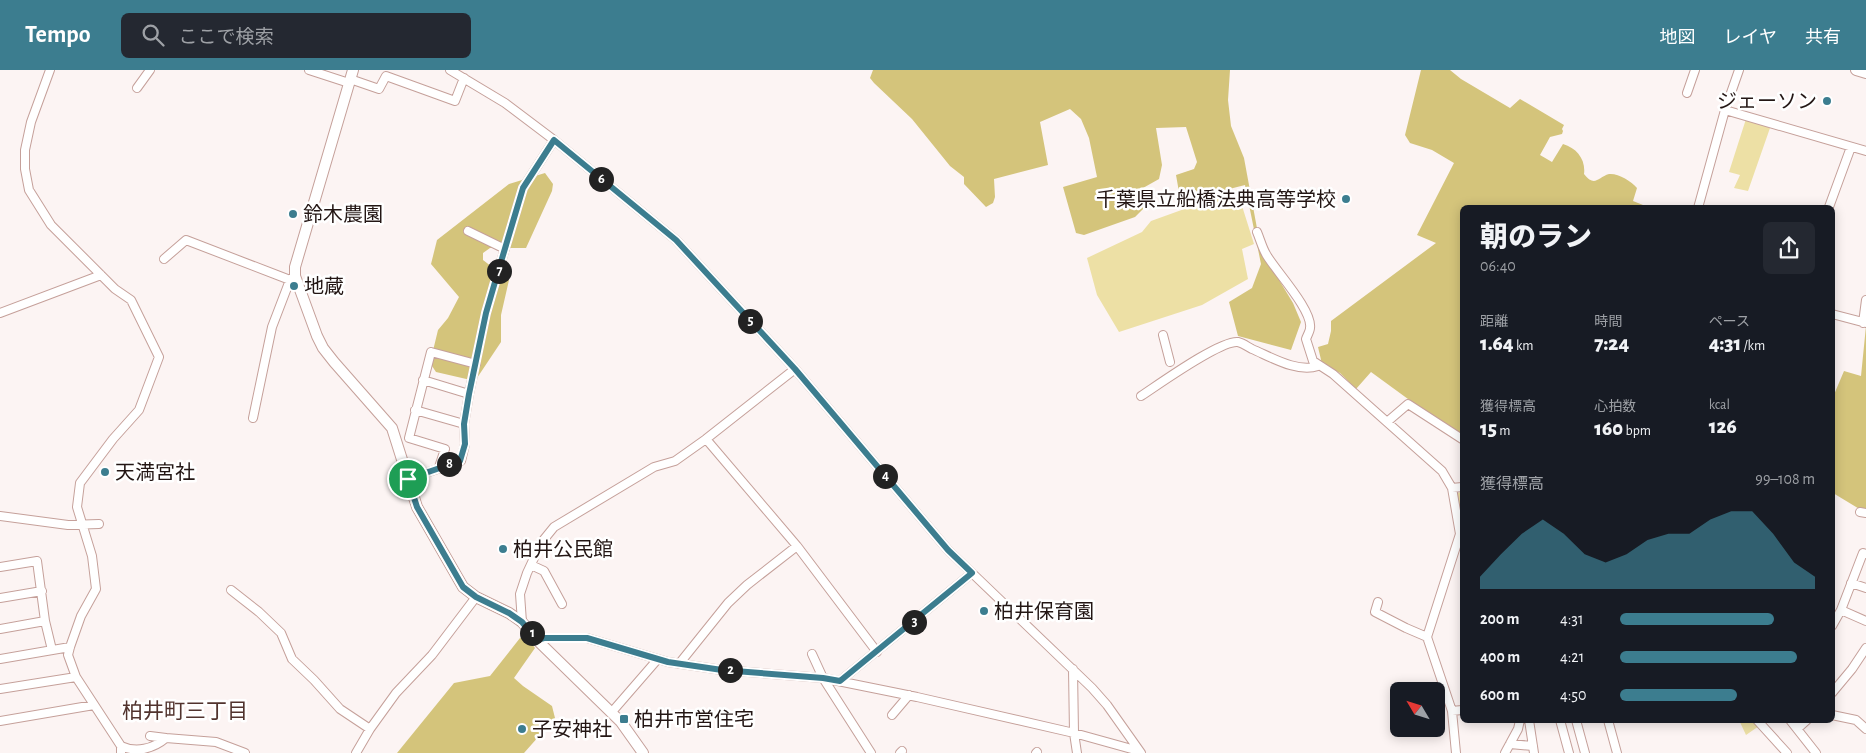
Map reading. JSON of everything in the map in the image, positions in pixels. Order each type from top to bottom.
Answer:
[{"type":"street","points":[[50,70],[30,122],[25,150],[25,169],[29,190],[51,225],[115,289],[132,300],[159,357],[139,410],[112,439],[80,483],[77,507],[92,556],[96,589],[81,616],[68,655],[76,677],[121,749],[143,751],[157,745],[166,738]]},
{"type":"street","points":[[137,88],[150,70]]},
{"type":"street","points":[[309,70],[351,77],[379,89],[386,76],[455,101],[464,78]]},
{"type":"street","points":[[450,70],[505,103],[554,140],[676,240],[795,369],[948,550],[1073,669],[1106,705],[1140,752]]},
{"type":"street","points":[[1687,93],[1695,70]]},
{"type":"street","points":[[1699,205],[1725,110],[1739,70]]},
{"type":"street","points":[[1856,70],[1866,73]]},
{"type":"street","points":[[253,418],[272,327],[292,278],[351,77]]},
{"type":"street","points":[[1725,110],[1866,151]]},
{"type":"street","points":[[408,479],[460,461],[465,444],[464,424],[469,394],[486,313],[523,188],[554,140]]},
{"type":"street","points":[[1830,205],[1851,147]]},
{"type":"street","points":[[468,230],[505,249]]},
{"type":"street","points":[[1257,232],[1267,255],[1303,307],[1310,328],[1306,339],[1313,362],[1333,374],[1442,471],[1452,488],[1460,534],[1427,637],[1452,711],[1456,753]]},
{"type":"street","points":[[164,259],[186,240],[292,278],[323,348],[392,428],[417,507],[458,581],[468,592],[509,613],[522,622],[537,640],[632,735],[643,753]]},
{"type":"street","points":[[0,313],[100,275]]},
{"type":"street","points":[[1835,315],[1865,323],[1866,300]]},
{"type":"street","points":[[1163,336],[1170,362]]},
{"type":"street","points":[[1141,396],[1190,363],[1229,344],[1239,342],[1276,360],[1308,369],[1318,366]]},
{"type":"street","points":[[439,467],[445,449],[409,438],[431,352],[476,364]]},
{"type":"street","points":[[522,622],[520,594],[541,543],[554,527],[654,467],[675,461],[795,369]]},
{"type":"street","points":[[423,380],[469,394]]},
{"type":"street","points":[[1387,422],[1408,404],[1460,438]]},
{"type":"street","points":[[415,410],[464,424]]},
{"type":"street","points":[[706,439],[797,546],[877,652]]},
{"type":"street","points":[[1452,488],[1460,487]]},
{"type":"street","points":[[0,516],[68,525],[99,524]]},
{"type":"street","points":[[679,664],[728,603],[747,585],[797,546]]},
{"type":"street","points":[[1835,621],[1863,553],[1866,554]]},
{"type":"street","points":[[0,567],[38,561],[45,621],[52,650]]},
{"type":"street","points":[[531,565],[544,571],[562,604]]},
{"type":"street","points":[[840,681],[972,573]]},
{"type":"street","points":[[1851,583],[1866,588]]},
{"type":"street","points":[[231,590],[259,612],[281,633],[292,659],[340,709],[370,729]]},
{"type":"street","points":[[0,598],[42,592]]},
{"type":"street","points":[[356,753],[370,729],[396,693],[432,655],[476,597]]},
{"type":"street","points":[[1378,602],[1375,612],[1427,637]]},
{"type":"street","points":[[1841,610],[1866,621]]},
{"type":"street","points":[[0,629],[45,621]]},
{"type":"street","points":[[537,640],[544,638],[587,638],[657,660],[679,664],[840,681],[909,695],[1074,734],[1140,752]]},
{"type":"street","points":[[0,659],[70,646]]},
{"type":"street","points":[[1835,689],[1866,648]]},
{"type":"street","points":[[812,654],[823,678],[871,753]]},
{"type":"street","points":[[611,713],[657,660]]},
{"type":"street","points":[[1073,669],[1074,734],[1077,753]]},
{"type":"street","points":[[0,689],[76,677]]},
{"type":"street","points":[[892,715],[909,695]]},
{"type":"street","points":[[0,721],[94,706]]},
{"type":"street","points":[[1452,711],[1460,710]]},
{"type":"street","points":[[1835,716],[1856,720],[1866,729]]},
{"type":"street","points":[[1505,753],[1519,723]]},
{"type":"street","points":[[1510,744],[1533,750],[1529,723]]},
{"type":"street","points":[[1561,723],[1569,753]]},
{"type":"street","points":[[1577,723],[1585,753]]},
{"type":"street","points":[[1609,723],[1617,753]]},
{"type":"street","points":[[1760,723],[1787,753]]},
{"type":"street","points":[[1792,723],[1816,753]]},
{"type":"street","points":[[1797,729],[1804,723]]},
{"type":"street","points":[[150,736],[216,742],[245,753]]},
{"type":"shaded area","points":[[873,70],[1230,70],[1228,100],[1231,126],[1244,158],[1261,250],[1293,303],[1301,322],[1291,350],[1238,336],[1229,302],[1252,288],[1261,264],[1245,185],[1198,197],[1196,190],[1179,192],[1176,175],[1194,169],[1197,162],[1186,127],[1156,128],[1162,165],[1159,179],[1143,188],[1144,208],[1135,217],[1084,235],[1076,233],[1063,187],[1097,177],[1089,138],[1081,119],[1070,109],[1040,122],[1048,165],[994,179],[995,197],[993,203],[986,207],[964,184],[964,177],[950,166],[912,119],[874,83],[870,78]]},
{"type":"shaded area","points":[[1421,70],[1450,70],[1461,79],[1510,108],[1520,99],[1564,125],[1562,134],[1550,137],[1540,155],[1552,162],[1563,144],[1568,146],[1580,155],[1584,164],[1584,174],[1588,178],[1594,181],[1609,174],[1624,178],[1637,188],[1633,201],[1643,205],[1460,205],[1460,433],[1371,372],[1356,389],[1340,373],[1322,364],[1318,347],[1328,344],[1331,321],[1436,243],[1417,235],[1454,163],[1432,150],[1410,143],[1405,135]]},
{"type":"shaded area","points":[[1746,119],[1770,128],[1748,191],[1734,188],[1740,175],[1729,172]]},
{"type":"shaded area","points":[[545,173],[553,184],[552,191],[526,248],[490,248],[483,253],[483,260],[509,280],[501,315],[501,342],[475,381],[436,372],[430,363],[438,330],[448,318],[459,297],[431,264],[437,240],[509,184]]},
{"type":"shaded area","points":[[1237,190],[1254,244],[1242,249],[1248,279],[1202,305],[1119,332],[1097,295],[1087,258],[1142,232],[1151,221]]},
{"type":"shaded area","points":[[1866,326],[1866,513],[1835,494],[1835,392],[1844,371],[1861,376]]},
{"type":"shaded area","points":[[1460,492],[1460,515],[1457,493]]},
{"type":"shaded area","points":[[520,638],[528,639],[535,648],[514,678],[552,706],[555,718],[524,753],[397,753],[454,683],[490,676]]},
{"type":"shaded area","points":[[1740,723],[1756,723],[1759,726],[1746,735]]},
{"type":"place","name":"ジェーソン","points":[[1827,101]]},
{"type":"place","name":"千葉県立船橋法典高等学校","points":[[1346,199]]},
{"type":"place","name":"鈴木農園","points":[[293,214]]},
{"type":"place","name":"地蔵","points":[[294,286]]},
{"type":"place","name":"天満宮社","points":[[105,472]]},
{"type":"place","name":"柏井公民館","points":[[503,549]]},
{"type":"place","name":"柏井保育園","points":[[984,611]]},
{"type":"place","name":"柏井市営住宅","points":[[624,719]]},
{"type":"place","name":"子安神社","points":[[522,729]]},
{"type":"district","name":"柏井町三丁目","points":[[185,711]]},
{"type":"route","points":[[554,140],[676,240],[795,369],[948,550],[972,573],[840,681],[722,670],[668,662],[587,638],[544,638],[537,640],[522,622],[509,613],[468,592],[458,581],[417,507],[408,479],[460,461],[465,444],[464,424],[469,394],[486,313],[495,282],[523,188],[554,140]]}]
